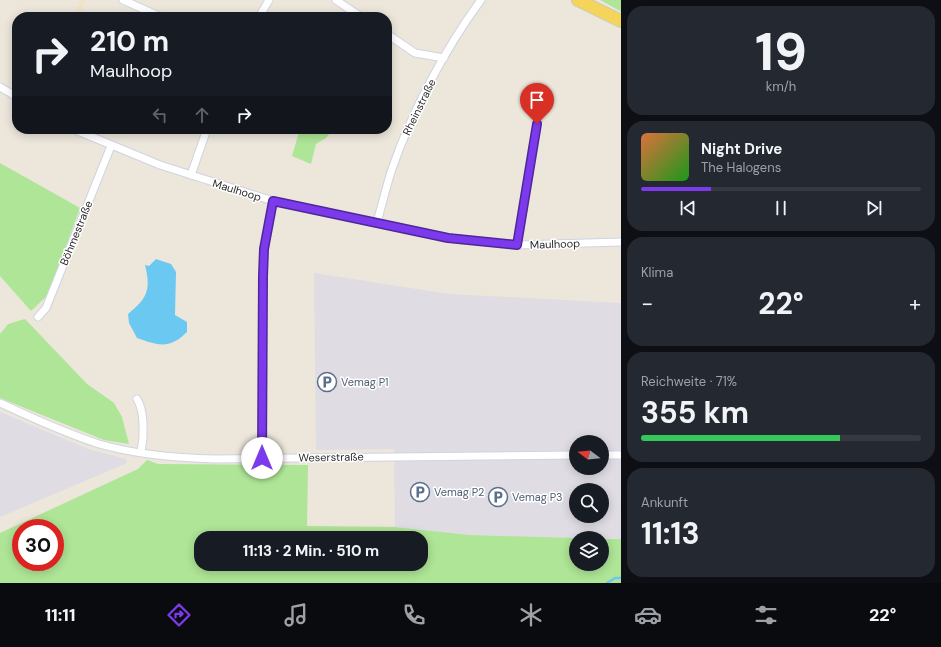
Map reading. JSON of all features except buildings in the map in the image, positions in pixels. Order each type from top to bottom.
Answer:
[{"type":"main road","points":[[578,0],[621,22]]},
{"type":"street","points":[[123,0],[150,12]]},
{"type":"street","points":[[262,12],[269,0]]},
{"type":"street","points":[[336,0],[354,12]]},
{"type":"street","name":"Rheinstraße","points":[[377,222],[391,171],[401,145],[444,58],[482,0]]},
{"type":"street","points":[[392,37],[415,52],[444,58]]},
{"type":"street","points":[[0,87],[12,94]]},
{"type":"street","points":[[517,245],[542,94]]},
{"type":"street","name":"Maulhoop","points":[[84,134],[111,146],[191,175],[273,201],[448,238],[517,245],[621,242]]},
{"type":"street","points":[[191,175],[205,134]]},
{"type":"street","name":"Böhmestraße","points":[[38,317],[46,308],[111,146]]},
{"type":"street","points":[[262,458],[264,249],[273,201]]},
{"type":"street","points":[[136,399],[141,406],[141,452]]},
{"type":"street","name":"Weserstraße","points":[[0,404],[59,430],[99,444],[167,458],[216,459],[569,455]]},
{"type":"street","points":[[609,455],[621,455]]},
{"type":"shaded area","points":[[80,0],[86,0],[81,12],[75,12]]},
{"type":"shaded area","points":[[314,273],[449,294],[621,303],[621,539],[609,539],[609,531],[569,531],[569,538],[469,535],[395,527],[394,449],[316,450]]},
{"type":"shaded area","points":[[0,412],[88,449],[126,459],[127,463],[0,517]]},
{"type":"green space","points":[[600,0],[621,0],[621,12],[620,11]]},
{"type":"green space","points":[[299,134],[329,134],[326,138],[316,144],[311,164],[292,156]]},
{"type":"green space","points":[[0,163],[80,208],[48,295],[31,311],[0,276]]},
{"type":"green space","points":[[25,319],[87,384],[114,403],[122,417],[129,444],[104,440],[0,398],[0,334],[8,324]]},
{"type":"green space","points":[[147,460],[158,464],[308,465],[307,526],[395,527],[469,535],[569,538],[569,571],[609,571],[609,539],[621,539],[621,583],[0,583],[0,533],[12,527],[12,571],[64,571],[64,519],[30,519],[138,469]]},
{"type":"water","points":[[156,259],[171,264],[176,272],[175,315],[187,322],[187,332],[175,341],[164,344],[152,343],[137,338],[129,323],[128,314],[144,298],[148,287],[145,265],[149,266]]},
{"type":"waterway","points":[[607,583],[615,578],[621,578]]},
{"type":"place","name":"Vemag P1","points":[[327,382]]},
{"type":"place","name":"Vemag P2","points":[[420,492]]},
{"type":"place","name":"Vemag P3","points":[[498,497]]},
{"type":"route","points":[[262,458],[264,249],[273,201],[448,238],[517,245],[537,124]]}]
